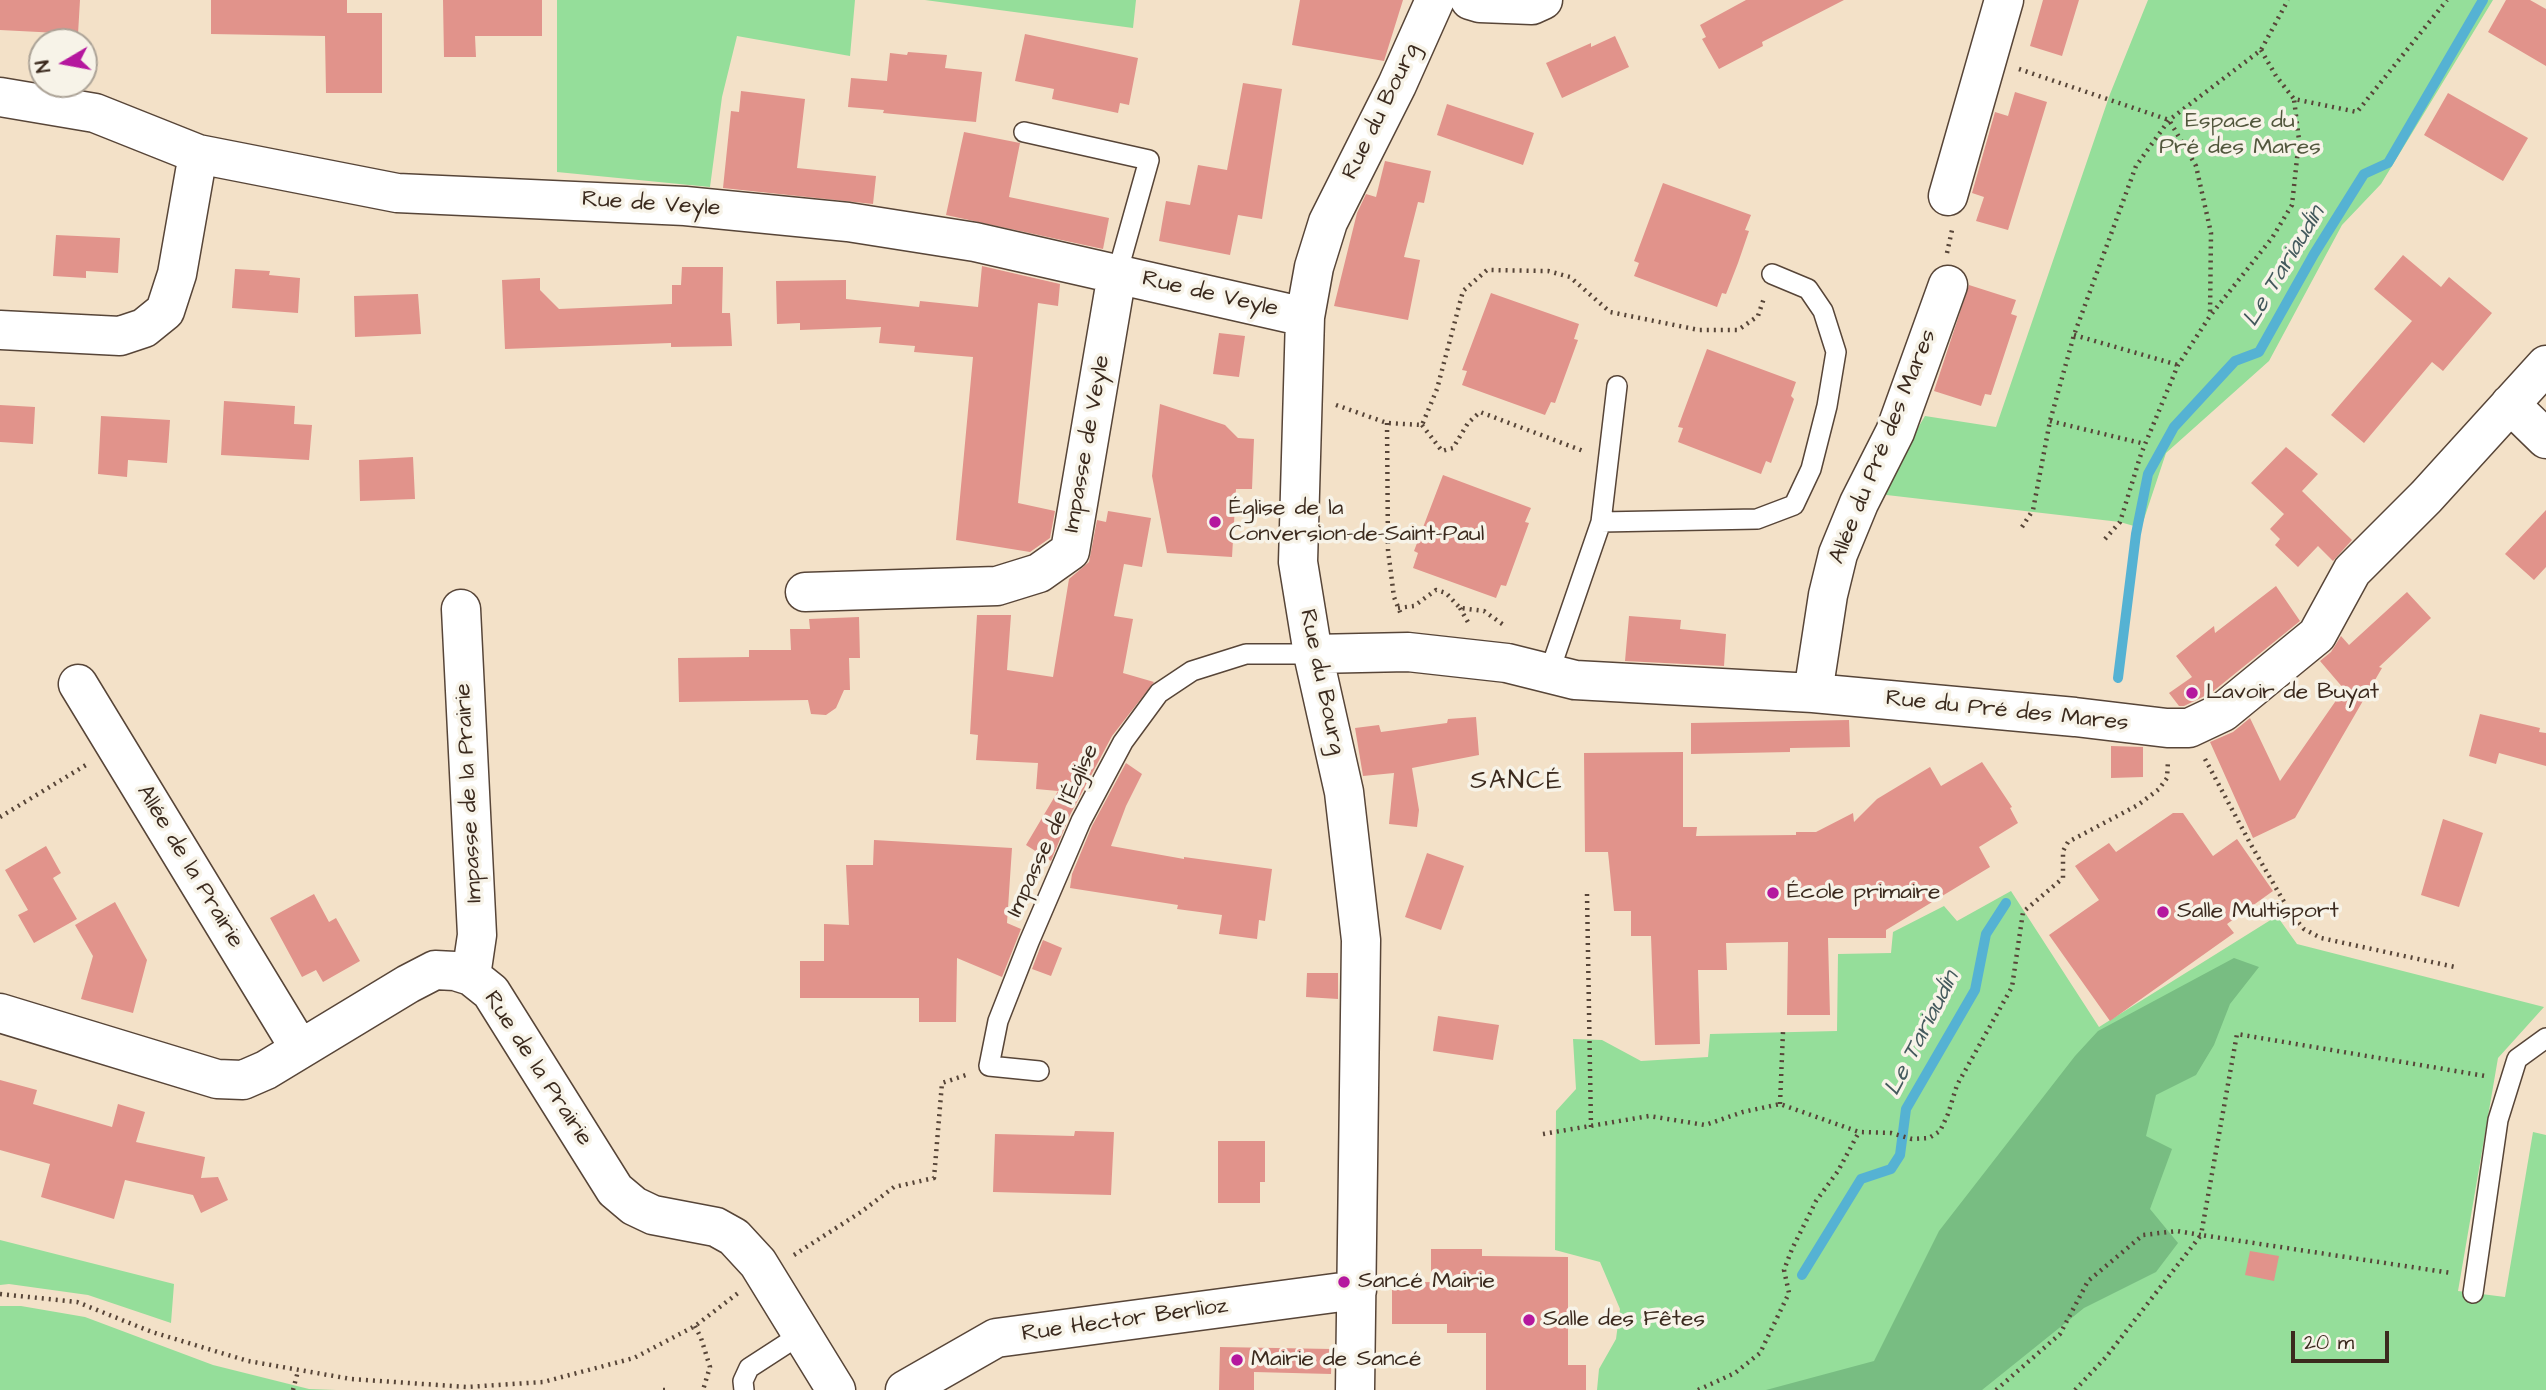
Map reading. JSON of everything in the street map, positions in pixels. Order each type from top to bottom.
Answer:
[{"type":"street","name":"Rue du Bourg","points":[[1355,1390],[1361,940],[1344,792],[1313,654],[1298,562],[1305,317],[1314,267],[1328,222],[1397,85],[1435,0]]},
{"type":"street","points":[[1470,0],[1480,3],[1532,5],[1543,0]]},
{"type":"street","points":[[1948,196],[2004,0]]},
{"type":"street","name":"Rue de Veyle","points":[[0,97],[95,113],[198,154],[397,192],[685,206],[848,222],[975,242],[1305,317]]},
{"type":"street","points":[[0,330],[120,336],[144,328],[165,311],[177,274],[198,154]]},
{"type":"street","name":"Impasse de Veyle","points":[[805,592],[997,586],[1040,573],[1070,551],[1117,274]]},
{"type":"street","name":"Allée du Pré des Mares","points":[[1813,694],[1828,595],[1838,554],[1859,503],[1895,432],[1948,285]]},
{"type":"street","points":[[2178,728],[2223,712],[2317,635],[2352,571],[2426,497],[2546,365]]},
{"type":"street","points":[[2510,404],[2546,439]]},
{"type":"street","name":"Impasse de la Prairie","points":[[461,609],[477,935],[471,976]]},
{"type":"street","name":"Rue du Pré des Mares","points":[[1313,654],[1408,652],[1507,663],[1575,680],[1813,694],[2178,728]]},
{"type":"street","name":"Allée de la Prairie","points":[[78,684],[300,1049]]},
{"type":"street","name":"Rue de la Prairie","points":[[0,1013],[217,1079],[243,1080],[266,1070],[435,970],[455,971],[471,976],[491,992],[615,1190],[634,1206],[653,1214],[716,1227],[734,1237],[765,1273],[836,1390]]},
{"type":"street","name":"Rue Hector Berlioz","points":[[905,1390],[996,1338],[1357,1290]]},
{"type":"lane","points":[[1024,132],[1149,160],[1117,274]]},
{"type":"lane","points":[[1601,522],[1757,519],[1794,505],[1811,469],[1827,406],[1836,352],[1823,311],[1808,289],[1772,274]]},
{"type":"lane","points":[[1549,673],[1601,522],[1617,386]]},
{"type":"lane","name":"Impasse de l'Église","points":[[989,1066],[998,1021],[1081,821],[1123,742],[1159,693],[1192,671],[1246,653],[1313,654]]},
{"type":"lane","points":[[2475,1285],[2498,1120],[2517,1059],[2546,1038]]},
{"type":"lane","points":[[989,1066],[1039,1071]]},
{"type":"lane","points":[[744,1390],[743,1381],[749,1368],[803,1333]]},
{"type":"path","points":[[2022,527],[2033,510],[2050,421],[2074,335],[2136,166],[2169,120],[2261,50],[2288,0]]},
{"type":"path","points":[[2294,99],[2357,112],[2447,0]]},
{"type":"path","points":[[2105,539],[2120,522],[2145,444],[2178,365],[2210,316],[2272,238],[2292,205],[2299,140],[2294,99],[2261,50]]},
{"type":"path","points":[[1987,57],[2169,120],[2196,166],[2211,233],[2210,316]]},
{"type":"path","points":[[1948,196],[1956,207],[1945,260],[1948,285]]},
{"type":"path","points":[[1422,425],[1437,389],[1463,291],[1487,270],[1548,271],[1570,277],[1610,312],[1699,330],[1738,330],[1758,316],[1772,274]]},
{"type":"path","points":[[2074,335],[2178,365]]},
{"type":"path","points":[[1304,394],[1387,424],[1422,425],[1443,451],[1453,448],[1468,423],[1480,412],[1609,460]]},
{"type":"path","points":[[2050,421],[2145,444]]},
{"type":"path","points":[[1387,424],[1388,550],[1394,597],[1406,626],[1408,652]]},
{"type":"path","points":[[1398,608],[1414,606],[1436,590],[1446,593],[1460,608],[1485,611],[1505,626]]},
{"type":"path","points":[[2178,728],[2291,914],[2304,929],[2321,938],[2455,967]]},
{"type":"path","points":[[1543,1134],[1649,1116],[1705,1125],[1743,1112],[1780,1104],[1859,1132],[1891,1133],[1912,1139],[1928,1138],[1940,1131],[1956,1085],[2012,988],[2023,912],[2063,878],[2063,851],[2068,842],[2138,805],[2159,789],[2167,778],[2178,728]]},
{"type":"path","points":[[0,817],[116,747]]},
{"type":"path","points":[[1587,894],[1591,1127]]},
{"type":"path","points":[[1780,1104],[1783,1032]]},
{"type":"path","points":[[2075,1390],[2106,1357],[2201,1235],[2237,1034],[2510,1080]]},
{"type":"path","points":[[0,1294],[77,1302],[164,1336],[248,1361],[351,1380],[452,1388],[543,1382],[634,1358],[695,1326],[765,1273],[861,1212],[894,1187],[934,1178],[942,1083],[989,1066]]},
{"type":"path","points":[[1698,1390],[1735,1373],[1760,1353],[1788,1293],[1784,1270],[1792,1249],[1816,1201],[1838,1171],[1859,1132]]},
{"type":"path","points":[[1996,1390],[2060,1334],[2088,1281],[2143,1235],[2177,1231],[2475,1285]]},
{"type":"path","points":[[695,1326],[710,1367],[703,1390]]},
{"type":"path","points":[[293,1390],[298,1370]]},
{"type":"green space","points":[[557,0],[855,0],[850,56],[737,36],[722,97],[710,187],[557,172]]},
{"type":"green space","points":[[925,0],[1136,0],[1133,28]]},
{"type":"green space","name":"Espace du Pré des Mares","points":[[2148,0],[2493,0],[2381,184],[2342,225],[2269,361],[2166,453],[2141,528],[2120,522],[1878,494],[1925,416],[1996,427],[2110,94]]},
{"type":"green space","points":[[2011,891],[2099,1027],[2277,916],[2297,944],[2544,1007],[2498,1058],[2458,1291],[2505,1297],[2533,1132],[2546,1135],[2546,1390],[1597,1390],[1599,1369],[1616,1339],[1620,1309],[1600,1262],[1555,1250],[1556,1111],[1576,1089],[1573,1039],[1602,1040],[1641,1061],[1708,1057],[1710,1034],[1837,1031],[1838,954],[1891,953],[1893,932],[1944,906],[1957,921]]},
{"type":"green space","points":[[2234,958],[2259,967],[2230,1004],[2214,1045],[2196,1075],[2156,1095],[2146,1136],[2172,1149],[2150,1209],[2178,1243],[2156,1272],[2084,1308],[1982,1390],[1766,1390],[1874,1361],[1939,1231],[2075,1056],[2098,1031]]},
{"type":"green space","points":[[0,1240],[174,1284],[171,1323],[88,1295],[0,1285]]},
{"type":"green space","points":[[0,1306],[21,1306],[85,1317],[213,1365],[309,1389],[336,1390],[0,1390]]},
{"type":"building","points":[[0,0],[80,0],[78,28],[28,28],[28,31],[0,30]]},
{"type":"building","points":[[211,0],[347,0],[347,13],[382,13],[382,93],[326,93],[325,36],[211,34]]},
{"type":"building","points":[[443,0],[542,0],[542,36],[475,36],[476,57],[444,57]]},
{"type":"building","points":[[1300,0],[1403,0],[1384,61],[1292,45]]},
{"type":"building","points":[[1746,0],[1844,0],[1762,42],[1763,46],[1719,69],[1702,39],[1706,37],[1700,25]]},
{"type":"building","points":[[2043,0],[2079,0],[2062,56],[2030,46]]},
{"type":"building","points":[[2506,0],[2530,0],[2546,9],[2546,66],[2488,32]]},
{"type":"building","points":[[1025,34],[1138,58],[1129,105],[1120,103],[1118,113],[1052,99],[1054,89],[1015,81]]},
{"type":"building","points":[[1615,36],[1629,67],[1562,98],[1546,63],[1591,43],[1591,47]]},
{"type":"building","points":[[908,52],[947,55],[945,68],[982,72],[976,122],[848,107],[851,78],[887,81],[890,53],[907,55]]},
{"type":"building","points":[[1243,83],[1282,89],[1262,219],[1238,215],[1230,255],[1159,241],[1166,201],[1190,205],[1198,165],[1227,170]]},
{"type":"building","points":[[741,91],[805,99],[797,168],[876,176],[873,204],[723,188],[731,111],[739,112]]},
{"type":"building","points":[[2015,92],[2047,102],[2008,230],[1976,221],[1984,197],[1972,193],[1995,112],[2008,116]]},
{"type":"building","points":[[2448,93],[2528,138],[2503,181],[2424,135]]},
{"type":"building","points":[[1447,104],[1534,133],[1523,165],[1437,135]]},
{"type":"building","points":[[964,132],[1020,143],[1009,197],[1109,218],[1103,249],[946,215]]},
{"type":"building","points":[[1385,161],[1431,171],[1424,203],[1418,202],[1404,257],[1420,260],[1408,320],[1334,306],[1357,213],[1366,194],[1376,197]]},
{"type":"building","points":[[1663,183],[1751,215],[1745,230],[1749,231],[1738,263],[1726,294],[1722,293],[1717,307],[1634,276],[1639,263],[1634,261]]},
{"type":"building","points":[[56,235],[120,238],[118,273],[86,271],[86,278],[53,276]]},
{"type":"building","points":[[2403,255],[2441,287],[2449,277],[2492,313],[2443,371],[2432,362],[2364,443],[2331,415],[2412,321],[2374,289]]},
{"type":"building","points":[[982,266],[1060,284],[1058,306],[1038,303],[1018,503],[1055,511],[1050,538],[1030,552],[956,540],[973,357],[914,352],[915,346],[879,343],[881,327],[800,330],[800,323],[777,324],[776,281],[846,280],[846,299],[919,307],[920,301],[978,307]]},
{"type":"building","points":[[682,267],[723,267],[722,313],[730,313],[732,346],[671,347],[671,343],[505,349],[502,280],[540,278],[540,290],[559,309],[672,304],[672,285],[681,285]]},
{"type":"building","points":[[235,269],[270,271],[269,275],[300,278],[298,313],[232,308]]},
{"type":"building","points":[[1969,285],[2016,300],[2011,314],[2017,316],[1991,395],[1985,394],[1981,406],[1934,391]]},
{"type":"building","points":[[1491,293],[1579,324],[1574,339],[1578,340],[1555,403],[1551,402],[1545,415],[1462,385],[1467,371],[1462,370]]},
{"type":"building","points":[[418,294],[421,334],[355,337],[354,296]]},
{"type":"building","points":[[1219,333],[1245,336],[1239,377],[1213,374]]},
{"type":"building","points":[[1707,349],[1796,382],[1791,396],[1794,399],[1771,463],[1766,461],[1761,474],[1678,442],[1683,428],[1678,427]]},
{"type":"building","points":[[224,401],[295,406],[294,424],[312,425],[309,460],[221,455]]},
{"type":"building","points":[[1160,404],[1225,425],[1238,438],[1254,439],[1252,489],[1236,489],[1232,557],[1167,553],[1152,476]]},
{"type":"building","points":[[0,405],[35,407],[33,444],[0,442]]},
{"type":"building","points":[[101,416],[170,420],[167,463],[128,460],[127,477],[98,474]]},
{"type":"building","points":[[2286,447],[2318,474],[2302,491],[2352,540],[2333,561],[2318,546],[2298,567],[2275,545],[2280,539],[2270,529],[2284,514],[2251,483]]},
{"type":"building","points":[[413,457],[415,499],[360,501],[359,460]]},
{"type":"building","points":[[1443,475],[1531,508],[1525,522],[1529,523],[1506,586],[1501,585],[1496,598],[1413,568],[1418,553],[1414,551]]},
{"type":"building","points":[[2546,510],[2546,567],[2534,580],[2505,554]]},
{"type":"building","points":[[1108,511],[1151,518],[1142,567],[1124,564],[1114,616],[1133,619],[1123,673],[1154,682],[1112,736],[1070,815],[1051,861],[1026,845],[1058,791],[1036,789],[1038,763],[976,760],[978,735],[970,734],[977,615],[1011,615],[1007,670],[1053,677],[1069,579],[1089,562],[1097,520],[1106,522]]},
{"type":"building","points":[[2276,586],[2300,621],[2211,693],[2179,706],[2169,693],[2192,677],[2176,656],[2214,626],[2215,633]]},
{"type":"building","points":[[2407,592],[2431,618],[2379,667],[2382,668],[2295,818],[2253,838],[2210,742],[2233,732],[2250,718],[2280,781],[2344,689],[2320,661],[2331,652],[2341,636],[2349,645]]},
{"type":"building","points":[[1629,616],[1681,620],[1680,629],[1726,634],[1724,666],[1625,661]]},
{"type":"building","points":[[859,617],[860,658],[849,658],[850,690],[844,690],[836,708],[826,715],[811,714],[808,700],[679,702],[678,658],[749,657],[749,650],[791,650],[790,629],[810,629],[809,619]]},
{"type":"building","points":[[2480,714],[2540,728],[2539,732],[2546,733],[2546,766],[2499,753],[2496,764],[2469,756]]},
{"type":"building","points":[[1476,717],[1479,755],[1412,768],[1419,810],[1417,827],[1389,824],[1394,773],[1363,776],[1355,728],[1379,725],[1381,732],[1447,723],[1448,719]]},
{"type":"building","points":[[1849,720],[1850,747],[1790,748],[1790,752],[1691,754],[1691,723]]},
{"type":"building","points":[[2111,746],[2143,747],[2143,777],[2111,778]]},
{"type":"building","name":"École primaire","points":[[1683,752],[1683,827],[1697,827],[1696,836],[1796,835],[1796,832],[1816,832],[1853,813],[1854,822],[1877,799],[1930,767],[1941,786],[1982,762],[2012,807],[2010,808],[2018,823],[1979,847],[1990,867],[1886,930],[1886,938],[1828,938],[1830,1015],[1787,1015],[1788,942],[1726,943],[1727,970],[1698,970],[1700,1044],[1655,1045],[1651,936],[1631,936],[1631,911],[1614,911],[1608,852],[1585,852],[1584,753]]},
{"type":"building","points":[[1126,763],[1142,774],[1111,846],[1184,859],[1272,869],[1265,921],[1259,920],[1257,939],[1219,934],[1222,915],[1177,909],[1178,905],[1070,888],[1072,874],[1092,826]]},
{"type":"building","name":"Salle Multisport","points":[[2173,813],[2183,813],[2213,856],[2237,839],[2273,891],[2227,924],[2234,933],[2110,1021],[2049,935],[2099,900],[2075,866],[2109,843],[2116,852]]},
{"type":"building","points":[[2443,819],[2483,833],[2459,907],[2421,895]]},
{"type":"building","points":[[874,840],[1012,848],[1007,923],[1021,929],[1002,977],[957,958],[956,1022],[919,1022],[919,998],[800,998],[800,961],[824,961],[824,924],[849,925],[846,865],[873,865]]},
{"type":"building","points":[[46,846],[61,873],[53,878],[77,919],[34,943],[18,915],[28,910],[5,870]]},
{"type":"building","points":[[1427,853],[1464,866],[1441,930],[1405,917]]},
{"type":"building","points":[[314,894],[329,922],[336,918],[360,961],[323,982],[316,970],[302,977],[270,918]]},
{"type":"building","points":[[115,902],[147,960],[133,1013],[81,999],[93,956],[75,925]]},
{"type":"building","points":[[1043,940],[1062,948],[1051,976],[1032,969]]},
{"type":"building","points":[[1307,973],[1338,973],[1338,999],[1306,997]]},
{"type":"building","points":[[1438,1016],[1499,1025],[1493,1060],[1433,1051]]},
{"type":"building","points":[[0,1080],[37,1090],[33,1104],[112,1127],[118,1104],[145,1112],[136,1142],[205,1157],[201,1178],[218,1177],[228,1200],[201,1213],[193,1195],[125,1180],[114,1219],[41,1197],[50,1164],[0,1150]]},
{"type":"building","points":[[1075,1131],[1114,1132],[1111,1195],[993,1192],[995,1134],[1074,1136]]},
{"type":"building","points":[[1218,1141],[1265,1141],[1265,1182],[1260,1182],[1260,1203],[1218,1203]]},
{"type":"building","name":"Salle des Fêtes","points":[[1431,1249],[1482,1249],[1482,1256],[1568,1257],[1568,1365],[1586,1365],[1586,1390],[1486,1390],[1486,1333],[1447,1333],[1447,1324],[1392,1324],[1392,1283],[1431,1282]]},
{"type":"building","points":[[2250,1251],[2279,1256],[2274,1281],[2245,1275]]},
{"type":"building","points":[[1220,1347],[1332,1349],[1331,1374],[1254,1372],[1254,1390],[1219,1390]]},
{"type":"waterway","name":"Le Tariaudin","points":[[2118,678],[2136,534],[2148,474],[2174,427],[2235,361],[2259,352],[2314,254],[2364,174],[2388,163],[2483,0]]},
{"type":"waterway","name":"Le Tariaudin","points":[[1802,1275],[1861,1179],[1891,1169],[1900,1155],[1906,1109],[1975,990],[1986,934],[2006,903]]},
{"type":"place","name":"Église de la Conversion-de-Saint-Paul","points":[[1215,522]]},
{"type":"place","name":"Lavoir de Buyat","points":[[2192,693]]},
{"type":"place","name":"École primaire","points":[[1773,893]]},
{"type":"place","name":"Salle Multisport","points":[[2163,912]]},
{"type":"place","name":"Sancé Mairie","points":[[1344,1282]]},
{"type":"place","name":"Salle des Fêtes","points":[[1529,1320]]},
{"type":"place","name":"Mairie de Sancé","points":[[1237,1360]]},
{"type":"district","name":"SANCÉ","points":[[1517,783]]}]
